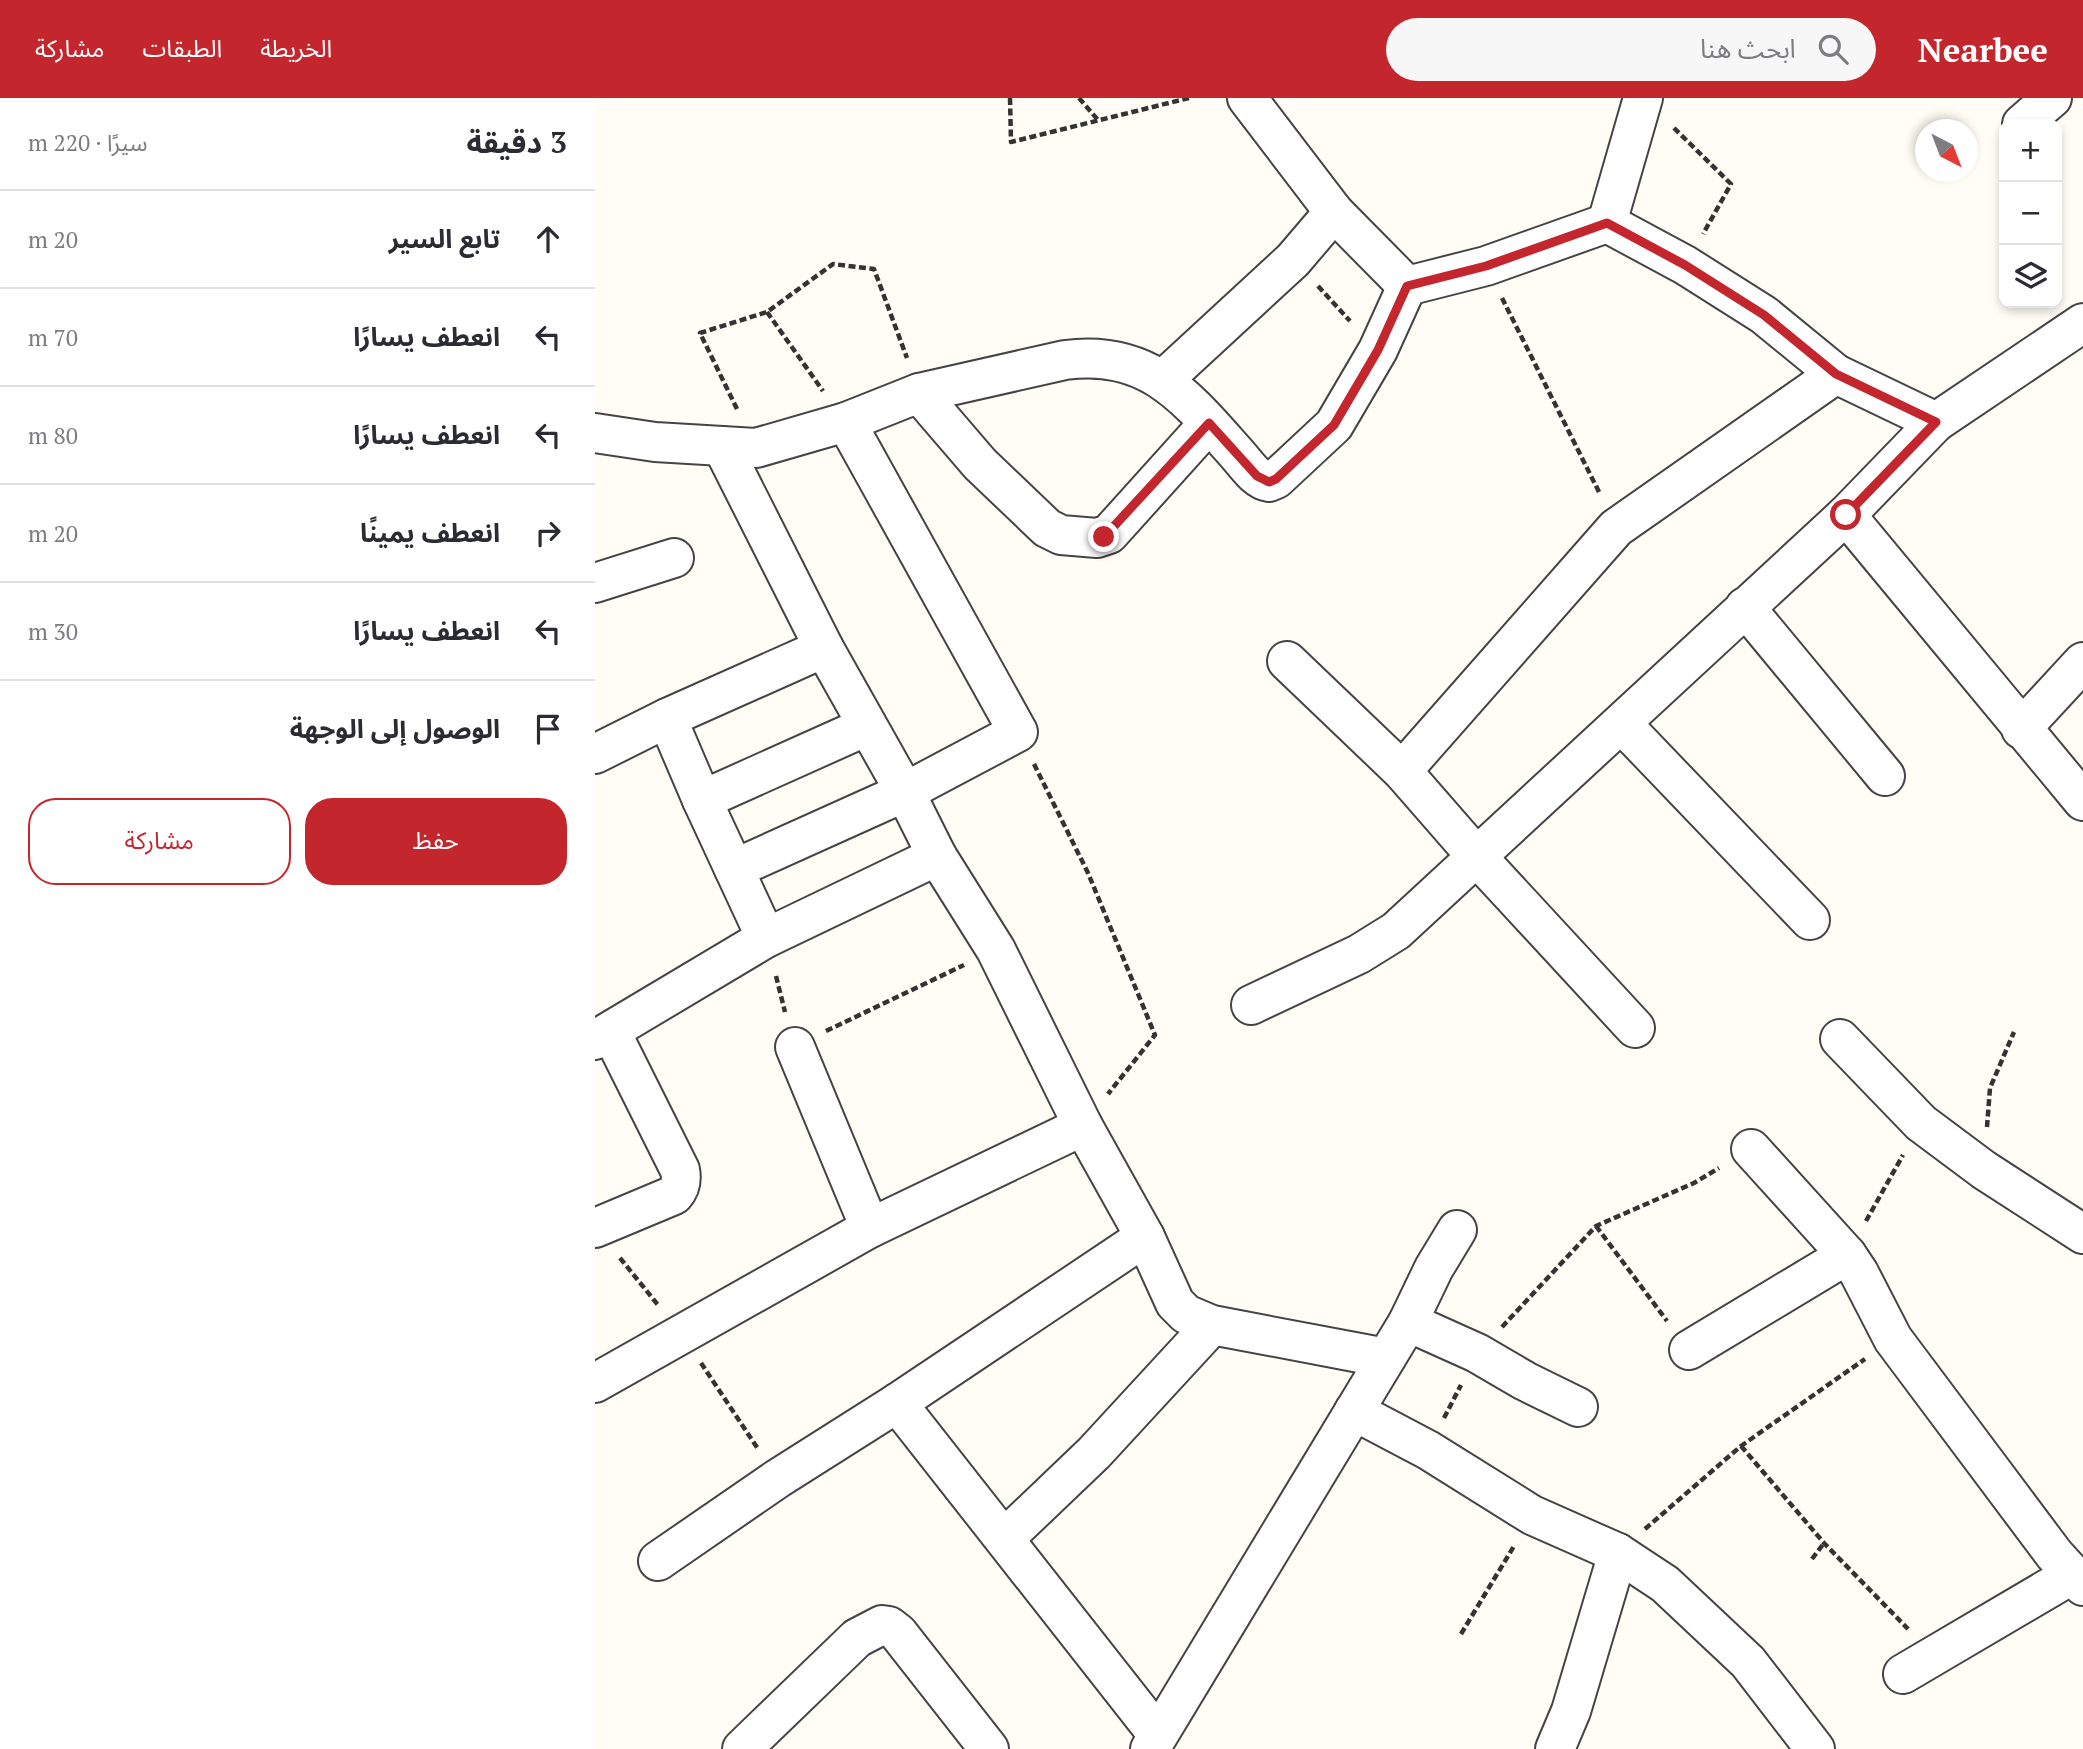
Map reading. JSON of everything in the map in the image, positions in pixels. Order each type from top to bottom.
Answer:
[{"type":"street","points":[[1247,98],[1333,212],[1407,286]]},
{"type":"street","points":[[1607,223],[1643,98]]},
{"type":"street","points":[[2028,119],[2052,98]]},
{"type":"street","points":[[1163,380],[1293,260],[1333,212]]},
{"type":"street","points":[[1407,286],[1486,266],[1607,223],[1685,265],[1764,315],[1836,374],[1936,422]]},
{"type":"street","points":[[595,433],[655,442],[739,447],[846,422],[919,393],[1087,357],[1116,359],[1137,366],[1163,380],[1209,423],[1257,476],[1269,482],[1276,479],[1334,425],[1378,350],[1407,286]]},
{"type":"street","points":[[1251,1005],[1359,954],[1396,931],[1846,515],[1936,422],[2083,323]]},
{"type":"street","points":[[1402,771],[1616,528],[1836,374]]},
{"type":"street","points":[[919,393],[980,464],[1047,528],[1061,535],[1097,538],[1109,534],[1209,423]]},
{"type":"street","points":[[734,869],[905,792],[1018,732],[846,422]]},
{"type":"street","points":[[739,447],[824,648],[905,792],[937,856],[996,950],[1083,1126],[1145,1237],[1175,1303],[1186,1314],[1212,1325],[1386,1358]]},
{"type":"street","points":[[1846,515],[2083,801]]},
{"type":"street","points":[[595,583],[674,558]]},
{"type":"street","points":[[1745,607],[1885,776]]},
{"type":"street","points":[[595,754],[667,718],[824,648]]},
{"type":"street","points":[[1287,661],[1402,771],[1635,1028]]},
{"type":"street","points":[[2021,729],[2083,662]]},
{"type":"street","points":[[667,718],[766,938]]},
{"type":"street","points":[[1622,724],[1810,920]]},
{"type":"street","points":[[702,800],[867,726]]},
{"type":"street","points":[[595,1228],[674,1195],[680,1188],[682,1178],[680,1170],[603,1036],[766,938],[937,856]]},
{"type":"street","points":[[1840,1039],[1921,1123],[1984,1170],[2083,1234]]},
{"type":"street","points":[[795,1047],[870,1228]]},
{"type":"street","points":[[595,1383],[870,1228],[1083,1126]]},
{"type":"street","points":[[1751,1149],[1847,1255],[1893,1339],[2054,1554],[2078,1580],[1918,1665]]},
{"type":"street","points":[[897,1403],[1005,1538],[1154,1742],[1408,1322],[1434,1268],[1457,1230]]},
{"type":"street","points":[[658,1562],[777,1479],[897,1403],[1145,1237]]},
{"type":"street","points":[[1689,1350],[1847,1255]]},
{"type":"street","points":[[1408,1322],[1477,1353],[1578,1407]]},
{"type":"street","points":[[1005,1538],[1094,1453],[1212,1325]]},
{"type":"street","points":[[1354,1411],[1428,1450],[1532,1515],[1618,1553],[1665,1584],[1748,1662],[1815,1749]]},
{"type":"street","points":[[1555,1749],[1571,1711],[1618,1553]]},
{"type":"street","points":[[742,1749],[857,1638],[882,1625],[889,1626],[898,1633],[989,1749]]},
{"type":"path","points":[[1010,98],[1011,142],[1189,98]]},
{"type":"path","points":[[1079,98],[1098,120]]},
{"type":"path","points":[[1673,127],[1731,184],[1685,265]]},
{"type":"path","points":[[1293,260],[1378,350]]},
{"type":"path","points":[[739,447],[700,333],[767,312],[833,264],[874,269],[919,393]]},
{"type":"path","points":[[1486,266],[1616,528]]},
{"type":"path","points":[[767,312],[846,422]]},
{"type":"path","points":[[1018,732],[1088,873],[1155,1035],[1083,1126]]},
{"type":"path","points":[[766,938],[795,1047],[996,950]]},
{"type":"path","points":[[1984,1170],[1990,1088],[2014,1032]]},
{"type":"path","points":[[1847,1255],[1921,1123]]},
{"type":"path","points":[[1428,1450],[1477,1353],[1596,1226],[1694,1183]]},
{"type":"path","points":[[1596,1226],[1689,1350]]},
{"type":"path","points":[[595,1228],[681,1334],[777,1479]]},
{"type":"path","points":[[1618,1553],[1741,1446],[1893,1339]]},
{"type":"path","points":[[1741,1446],[1824,1543],[1918,1665]]},
{"type":"path","points":[[1461,1634],[1532,1515]]},
{"type":"path","points":[[1812,1559],[1824,1543]]},
{"type":"route","points":[[1104,537],[1209,423],[1257,476],[1269,482],[1276,479],[1334,425],[1378,350],[1407,286],[1486,266],[1607,223],[1685,265],[1764,315],[1836,374],[1936,422],[1846,515]]}]
